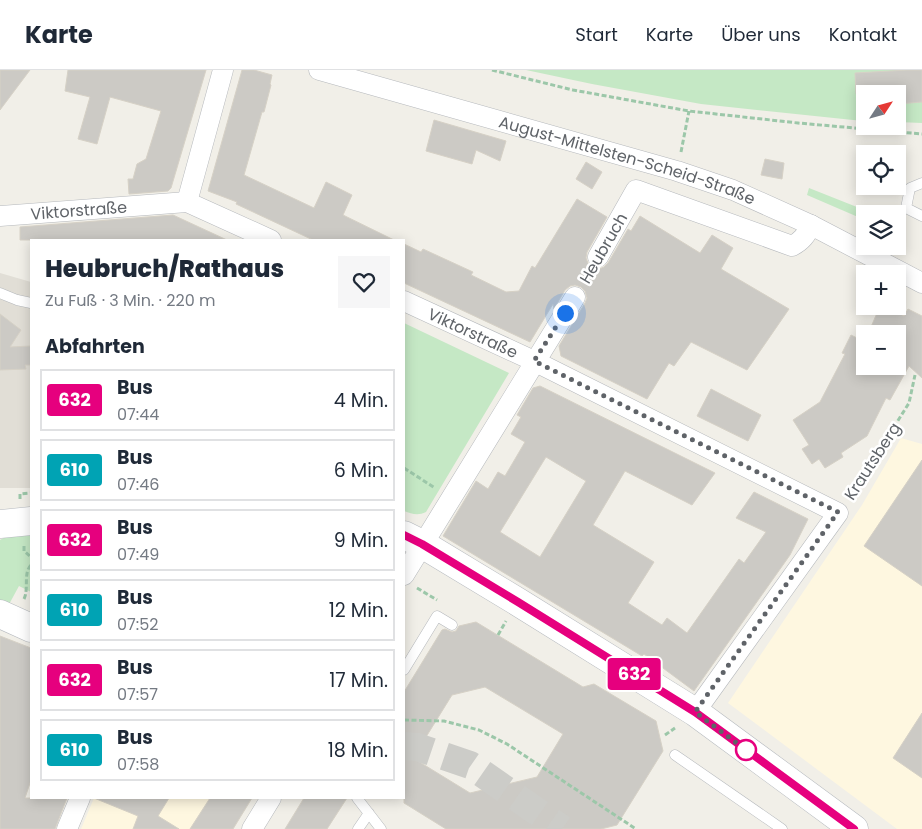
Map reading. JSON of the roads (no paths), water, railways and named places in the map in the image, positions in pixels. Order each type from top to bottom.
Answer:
[{"type":"main road","points":[[0,524],[30,521]]},
{"type":"main road","points":[[413,540],[518,602],[695,712],[854,829]]},
{"type":"street","points":[[187,202],[223,70]]},
{"type":"street","name":"August-Mittelsten-Scheid-Straße","points":[[320,70],[677,172],[733,190],[811,225],[922,284]]},
{"type":"street","name":"Heubruch","points":[[598,258],[636,190],[792,246],[807,234],[811,225]]},
{"type":"street","name":"Viktorstraße","points":[[0,216],[187,202],[268,239]]},
{"type":"street","name":"Heubruch","points":[[408,580],[413,540],[450,497],[575,297]]},
{"type":"street","name":"Viktorstraße","points":[[405,301],[534,361],[838,512]]},
{"type":"street","name":"Krautsberg","points":[[695,712],[838,512]]},
{"type":"street","points":[[67,829],[80,799]]},
{"type":"street","points":[[252,829],[270,799]]},
{"type":"lane","points":[[922,183],[910,188],[906,208],[922,216]]},
{"type":"lane","points":[[0,293],[30,303]]},
{"type":"lane","points":[[405,668],[437,616],[452,625]]},
{"type":"lane","points":[[675,755],[782,829]]},
{"type":"lane","points":[[358,799],[381,829]]},
{"type":"lane","points":[[358,829],[369,813]]},
{"type":"tunnel","points":[[405,746],[417,747],[470,765],[562,829]]}]
